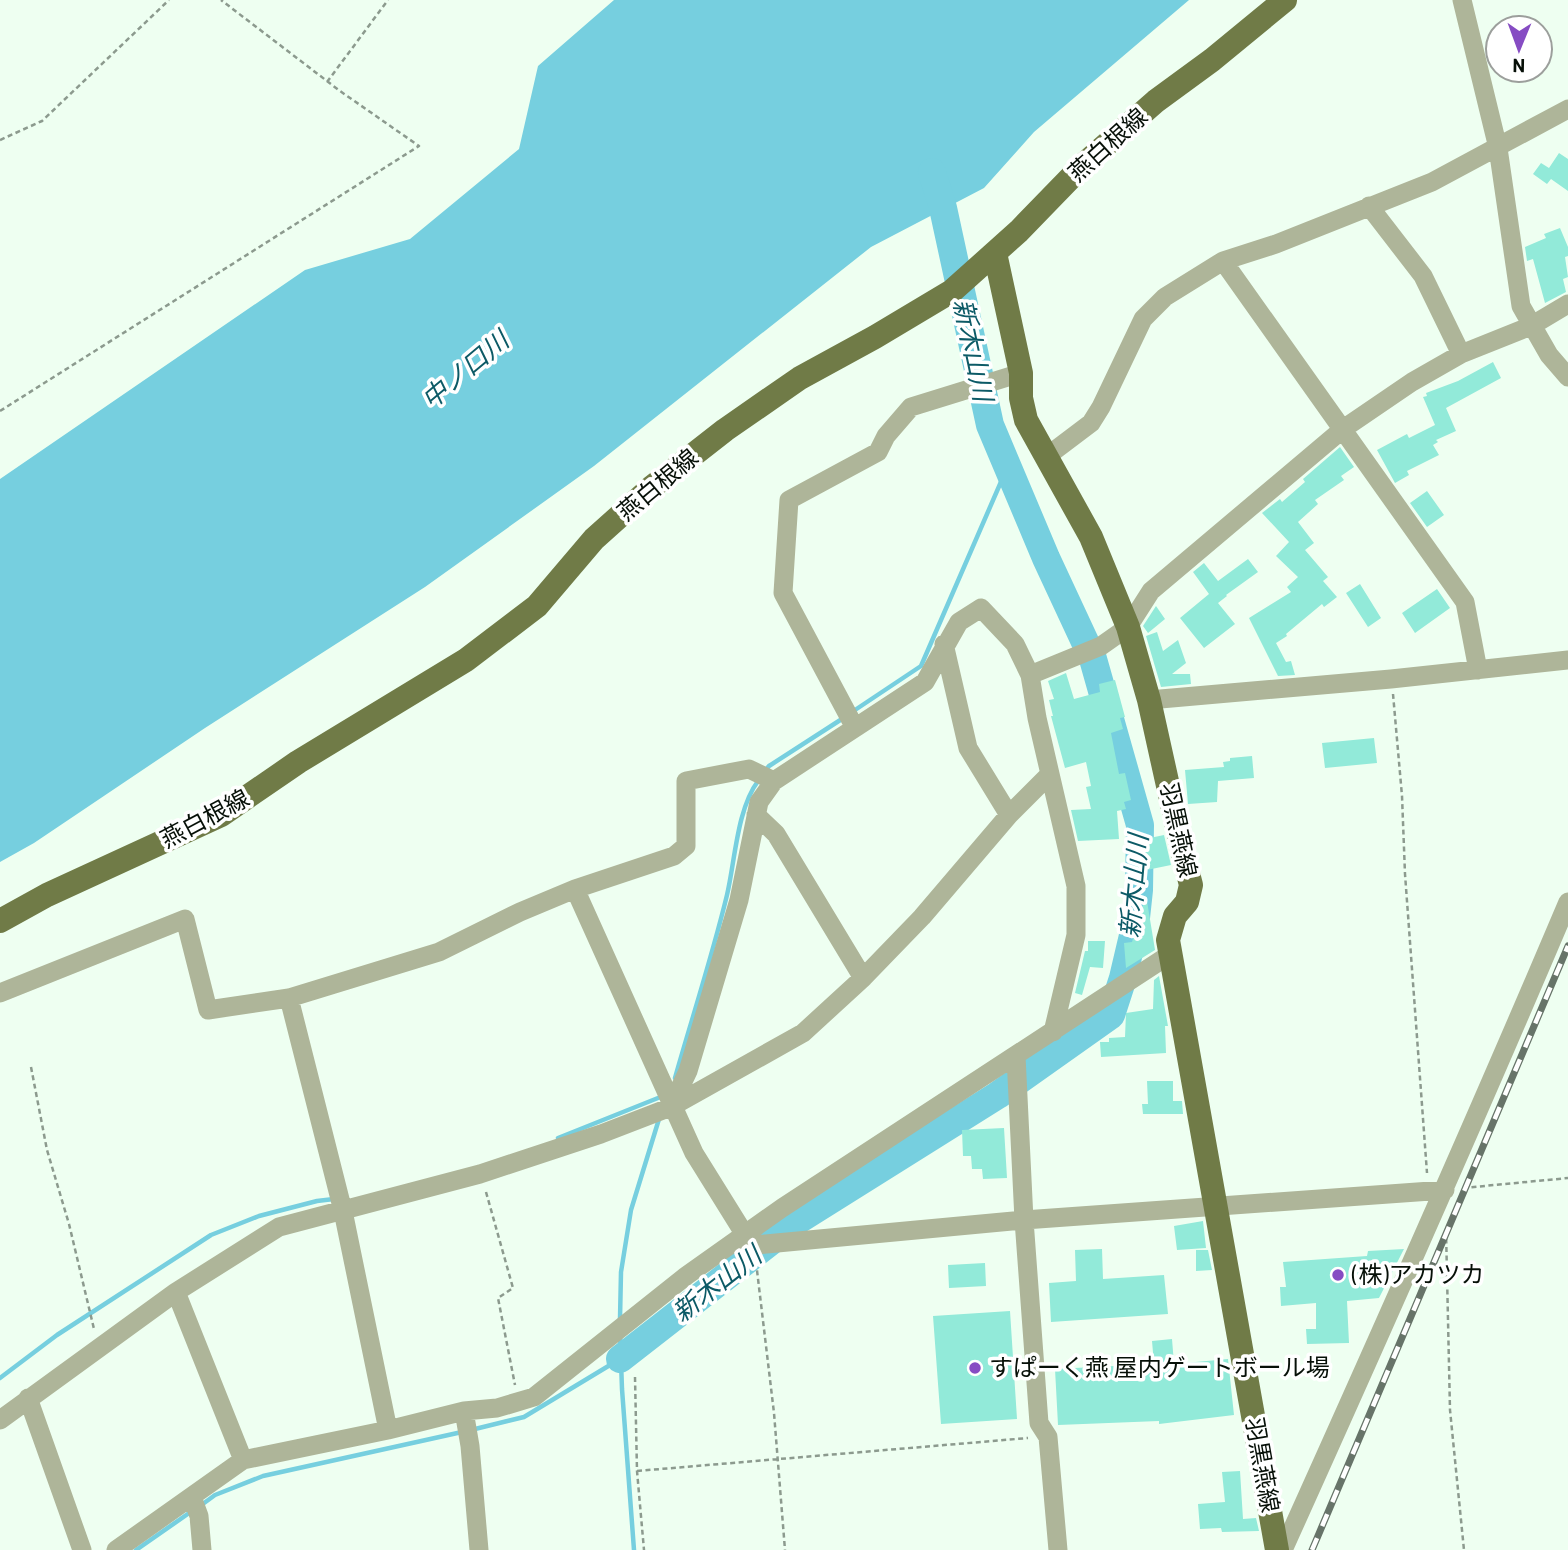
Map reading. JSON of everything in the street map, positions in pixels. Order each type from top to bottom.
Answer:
[{"type":"main road","name":"燕白根線","points":[[0,921],[47,895],[221,815],[298,762],[466,660],[537,606],[594,539],[652,487],[715,438],[800,377],[952,292],[1082,166],[1147,109],[1285,0]]},
{"type":"main road","name":"羽黒燕線","points":[[995,253],[1021,373],[1021,398],[1027,420],[1091,537],[1128,627],[1149,699],[1191,885],[1187,902],[1175,916],[1168,940],[1277,1550]]},
{"type":"street","points":[[1462,0],[1498,148],[1521,306],[1549,355],[1568,377]]},
{"type":"street","points":[[1046,457],[1091,423],[1143,319],[1165,296],[1223,261],[1276,244],[1432,182],[1568,109]]},
{"type":"street","points":[[1369,206],[1423,276],[1461,354]]},
{"type":"street","points":[[1223,261],[1465,602],[1478,670]]},
{"type":"street","points":[[1030,675],[1101,646],[1128,627],[1151,591],[1343,429],[1412,382],[1461,354],[1531,326],[1568,304]]},
{"type":"street","points":[[854,726],[783,593],[789,500],[878,452],[886,436],[911,407],[1021,373]]},
{"type":"street","points":[[671,1107],[688,1071],[738,900],[759,802],[774,781],[854,726],[876,716],[925,682],[944,644],[959,622],[981,608],[1015,644],[1030,675],[1076,886],[1076,935],[1053,1032]]},
{"type":"street","points":[[944,644],[968,748],[1009,816]]},
{"type":"street","points":[[1149,699],[1391,679],[1568,660]]},
{"type":"street","points":[[0,993],[185,919],[208,1010],[289,998],[439,952],[520,912],[575,889],[674,856],[686,846],[686,782],[749,769],[774,781]]},
{"type":"street","points":[[0,1420],[176,1292],[279,1227],[480,1174],[601,1133],[671,1107],[803,1033],[863,978],[922,917],[1009,816],[1050,774]]},
{"type":"street","points":[[756,815],[776,834],[863,978]]},
{"type":"street","points":[[575,889],[616,984],[630,1007],[671,1107],[694,1153],[750,1240]]},
{"type":"street","points":[[1283,1550],[1436,1190],[1507,1047],[1568,902]]},
{"type":"street","points":[[116,1550],[243,1460],[464,1411],[497,1408],[534,1397],[636,1315],[750,1240],[782,1208],[1172,953]]},
{"type":"street","points":[[289,998],[343,1211],[388,1430]]},
{"type":"street","points":[[1016,1056],[1024,1220],[1043,1428],[1048,1437],[1058,1550]]},
{"type":"street","points":[[750,1240],[1436,1190]]},
{"type":"street","points":[[176,1292],[243,1460]]},
{"type":"street","points":[[28,1398],[82,1550]]},
{"type":"street","points":[[464,1411],[470,1446],[479,1550]]},
{"type":"street","points":[[192,1497],[199,1516],[202,1550]]},
{"type":"path","points":[[0,140],[42,121],[169,0]]},
{"type":"path","points":[[0,411],[419,146],[327,82],[220,0]]},
{"type":"path","points":[[327,82],[387,0]]},
{"type":"path","points":[[1391,679],[1402,796],[1405,874],[1419,1048],[1436,1190],[1568,1178]]},
{"type":"path","points":[[31,1067],[47,1150],[88,1298],[96,1349]]},
{"type":"path","points":[[480,1174],[513,1288],[498,1298],[519,1402]]},
{"type":"path","points":[[1446,1231],[1450,1410],[1464,1550]]},
{"type":"path","points":[[750,1240],[778,1461],[785,1550]]},
{"type":"path","points":[[635,1377],[637,1471],[644,1550]]},
{"type":"path","points":[[637,1471],[1034,1438],[1043,1428]]},
{"type":"water","name":"中ノ口川","points":[[614,0],[1189,0],[1034,132],[984,188],[871,247],[594,466],[425,587],[205,728],[34,843],[0,862],[0,479],[305,270],[410,239],[519,149],[538,66]]},
{"type":"building","points":[[1559,153],[1568,159],[1568,191],[1551,179],[1547,184],[1533,174],[1541,163],[1549,168]]},
{"type":"building","points":[[1560,228],[1568,247],[1568,256],[1565,257],[1568,277],[1563,279],[1566,292],[1545,303],[1533,259],[1527,261],[1525,247],[1546,238],[1544,234]]},
{"type":"building","points":[[1493,362],[1501,378],[1446,408],[1456,431],[1436,440],[1438,442],[1433,445],[1439,455],[1407,471],[1409,475],[1395,483],[1377,450],[1407,434],[1409,438],[1435,425],[1423,397],[1427,396],[1426,393],[1458,381]]},
{"type":"building","points":[[1340,447],[1354,467],[1341,476],[1344,480],[1315,500],[1318,504],[1298,522],[1314,543],[1305,550],[1328,577],[1323,581],[1337,597],[1324,607],[1322,604],[1276,643],[1286,662],[1291,661],[1295,675],[1278,676],[1249,618],[1291,592],[1287,587],[1298,577],[1276,556],[1289,542],[1262,513],[1280,499],[1282,502],[1305,482],[1303,479]]},
{"type":"building","points":[[1427,491],[1444,515],[1427,527],[1410,503]]},
{"type":"building","points":[[1248,559],[1258,572],[1218,603],[1235,624],[1204,648],[1180,618],[1209,594],[1193,572],[1204,563],[1218,581]]},
{"type":"building","points":[[1360,584],[1381,618],[1368,627],[1346,593]]},
{"type":"building","points":[[1437,589],[1450,608],[1415,633],[1402,613]]},
{"type":"building","points":[[1156,606],[1165,619],[1148,633],[1143,626]]},
{"type":"building","points":[[1157,632],[1163,651],[1178,640],[1186,663],[1172,674],[1190,674],[1191,684],[1161,687],[1146,636]]},
{"type":"building","points":[[1066,673],[1074,699],[1100,692],[1099,684],[1115,680],[1125,717],[1120,718],[1123,729],[1111,733],[1119,774],[1125,773],[1131,800],[1124,802],[1126,809],[1117,811],[1119,839],[1078,841],[1071,810],[1091,809],[1086,787],[1091,786],[1086,762],[1065,768],[1049,700],[1054,699],[1048,681]]},
{"type":"building","points":[[1374,738],[1377,763],[1325,768],[1322,743]]},
{"type":"building","points":[[1252,756],[1254,778],[1218,781],[1217,802],[1188,804],[1185,770],[1224,767],[1223,762],[1230,761],[1230,758]]},
{"type":"building","points":[[1164,835],[1171,865],[1137,872],[1126,843]]},
{"type":"building","points":[[1146,895],[1155,950],[1126,968],[1124,943],[1132,942]]},
{"type":"building","points":[[1088,941],[1105,941],[1103,968],[1090,967],[1082,995],[1075,993],[1085,951],[1088,951]]},
{"type":"building","points":[[1159,976],[1168,1026],[1165,1026],[1166,1053],[1101,1057],[1100,1042],[1109,1042],[1109,1038],[1125,1037],[1126,1013],[1153,1009],[1154,980]]},
{"type":"building","points":[[1147,1081],[1173,1081],[1173,1101],[1182,1101],[1183,1114],[1143,1114],[1142,1104],[1148,1104]]},
{"type":"building","points":[[1004,1128],[1007,1178],[983,1179],[982,1169],[972,1169],[971,1156],[963,1156],[962,1130]]},
{"type":"building","points":[[1203,1221],[1206,1248],[1177,1250],[1174,1226]]},
{"type":"building","points":[[1102,1249],[1103,1279],[1164,1275],[1168,1314],[1051,1322],[1049,1283],[1076,1281],[1075,1250]]},
{"type":"building","name":"(株)アカツカ","points":[[1404,1249],[1379,1298],[1347,1301],[1349,1343],[1307,1344],[1306,1329],[1316,1329],[1316,1303],[1281,1306],[1280,1287],[1286,1287],[1283,1262],[1367,1256],[1368,1251]]},
{"type":"building","points":[[1196,1250],[1208,1250],[1212,1270],[1196,1271]]},
{"type":"building","points":[[985,1263],[986,1286],[949,1288],[948,1265]]},
{"type":"building","name":"すぱーく燕 屋内ゲートボール場","points":[[1010,1311],[1017,1419],[941,1424],[933,1316]]},
{"type":"building","points":[[1172,1339],[1174,1364],[1228,1359],[1234,1415],[1159,1424],[1159,1421],[1058,1425],[1055,1369],[1154,1364],[1152,1341]]},
{"type":"building","points":[[1240,1471],[1243,1519],[1256,1518],[1259,1531],[1222,1532],[1221,1528],[1200,1529],[1198,1504],[1225,1502],[1222,1472]]},
{"type":"waterway","name":"新木山川","points":[[620,1359],[797,1221],[998,1095],[1111,1015],[1123,978],[1135,927],[1139,890],[1140,825],[1093,659],[1046,558],[990,425],[943,208],[932,172]]},
{"type":"waterway","points":[[852,712],[921,666],[1007,468]]},
{"type":"waterway","points":[[765,771],[845,717]]},
{"type":"waterway","points":[[675,1078],[721,918],[741,820],[758,781]]},
{"type":"waterway","points":[[558,1138],[663,1096]]},
{"type":"waterway","points":[[620,1319],[621,1272],[631,1210],[659,1119]]},
{"type":"waterway","points":[[0,1378],[57,1335],[211,1235],[259,1216],[334,1199]]},
{"type":"waterway","name":"新木山川","points":[[620,1334],[634,1550]]},
{"type":"waterway","points":[[471,1430],[524,1417],[620,1359]]},
{"type":"waterway","points":[[200,1506],[215,1495],[263,1476],[462,1432]]},
{"type":"waterway","points":[[136,1550],[192,1511]]},
{"type":"railway","points":[[1312,1550],[1568,946]]},
{"type":"place","name":"(株)アカツカ","points":[[1338,1275]]},
{"type":"place","name":"すぱーく燕 屋内ゲートボール場","points":[[975,1368]]}]
